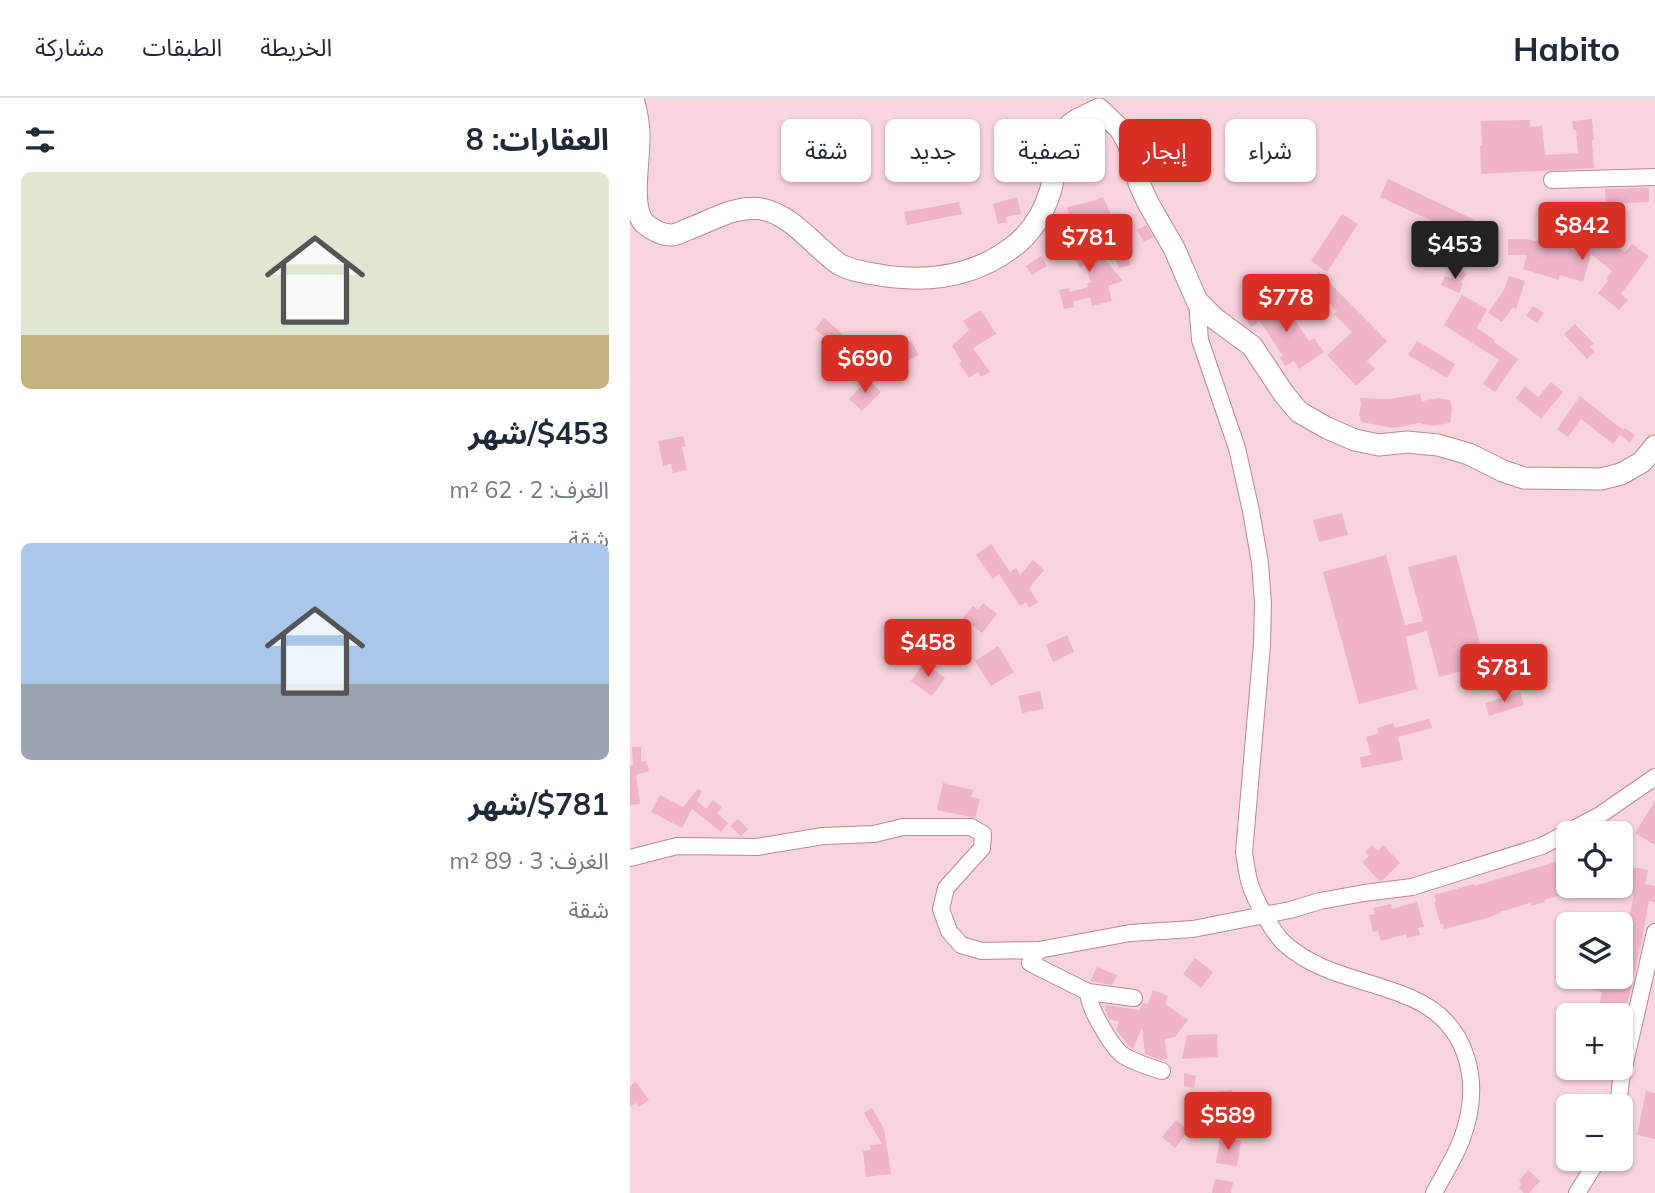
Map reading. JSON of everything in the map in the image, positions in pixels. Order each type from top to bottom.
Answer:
[{"type":"main road","points":[[633,98],[639,138],[634,201],[641,220],[657,232],[672,235],[742,209],[761,209],[781,217],[803,232],[841,265],[900,279],[961,274],[991,262],[1011,249],[1027,235],[1042,214],[1051,189],[1063,135],[1071,124],[1099,109],[1120,129],[1128,143],[1139,183],[1174,248],[1197,301],[1213,318],[1252,346],[1299,412],[1355,440],[1379,445],[1407,442],[1438,445],[1469,454],[1524,478],[1601,480],[1621,474],[1642,461],[1655,446]]},
{"type":"street","points":[[1552,180],[1655,177]]},
{"type":"street","points":[[1197,301],[1200,340],[1237,448],[1260,562],[1262,645],[1244,853],[1250,885],[1283,942],[1303,958],[1327,971],[1412,998],[1438,1014],[1457,1035],[1469,1063],[1472,1099],[1461,1141],[1434,1193]]},
{"type":"street","points":[[630,858],[677,846],[757,847],[823,836],[874,834],[903,827],[971,827],[983,834],[982,848],[946,888],[942,909],[950,931],[961,945],[982,951],[1039,950],[1130,933],[1193,929],[1331,899],[1412,887],[1542,846],[1601,815],[1655,777]]},
{"type":"street","points":[[1619,1094],[1655,932]]},
{"type":"street","points":[[1039,950],[1030,963],[1088,992],[1134,999]]},
{"type":"street","points":[[1088,992],[1096,1016],[1121,1055],[1161,1071]]},
{"type":"street","points":[[1577,1193],[1591,1171]]},
{"type":"building","points":[[1592,119],[1594,168],[1481,174],[1481,121],[1530,120],[1530,127],[1542,126],[1545,155],[1578,153],[1576,130],[1573,130],[1572,121]]},
{"type":"building","points":[[1388,179],[1479,222],[1471,239],[1380,197]]},
{"type":"building","points":[[1649,188],[1649,202],[1606,204],[1605,189]]},
{"type":"building","points":[[1017,197],[1021,214],[1006,217],[1007,222],[998,224],[993,204]]},
{"type":"building","points":[[1103,197],[1114,221],[1101,227],[1098,221],[1072,227],[1067,207]]},
{"type":"building","points":[[959,202],[962,214],[907,225],[904,212]]},
{"type":"building","points":[[1342,214],[1358,224],[1327,272],[1311,261]]},
{"type":"building","points":[[1146,225],[1153,237],[1144,242],[1137,230]]},
{"type":"building","points":[[1078,228],[1086,238],[1081,242],[1090,256],[1099,252],[1123,281],[1108,286],[1112,301],[1092,306],[1090,297],[1073,302],[1074,307],[1064,309],[1059,290],[1069,288],[1070,292],[1088,287],[1087,284],[1091,282],[1085,265],[1080,268],[1061,237]]},
{"type":"building","points":[[1581,232],[1625,252],[1632,244],[1649,256],[1621,294],[1628,300],[1619,310],[1598,293],[1609,280],[1606,279],[1612,271],[1591,254],[1583,282],[1560,275],[1559,280],[1523,269],[1527,255],[1508,255],[1508,239],[1526,239],[1574,249]]},
{"type":"building","points":[[1124,244],[1131,265],[1119,268],[1110,248]]},
{"type":"building","points":[[1041,256],[1047,266],[1032,275],[1026,266]]},
{"type":"building","points":[[1458,267],[1467,274],[1460,282],[1463,283],[1459,293],[1441,285],[1445,276],[1450,278]]},
{"type":"building","points":[[1319,272],[1387,341],[1367,361],[1375,369],[1356,386],[1327,355],[1352,332],[1334,314],[1337,311],[1309,282]]},
{"type":"building","points":[[1509,276],[1525,281],[1516,309],[1513,307],[1502,322],[1488,313],[1504,290]]},
{"type":"building","points":[[1462,295],[1487,309],[1477,328],[1518,359],[1495,392],[1483,384],[1499,360],[1444,325]]},
{"type":"building","points":[[1277,298],[1280,303],[1284,300],[1309,341],[1314,338],[1324,352],[1299,369],[1294,361],[1285,366],[1280,357],[1283,356],[1260,321],[1251,327],[1246,318]]},
{"type":"building","points":[[1533,306],[1544,313],[1537,323],[1526,316]]},
{"type":"building","points":[[981,310],[996,334],[973,348],[990,372],[981,377],[978,372],[969,378],[952,346],[969,330],[963,321]]},
{"type":"building","points":[[824,318],[840,332],[857,356],[840,368],[827,348],[833,344],[815,329]]},
{"type":"building","points":[[1575,324],[1594,344],[1590,347],[1595,351],[1587,359],[1564,334]]},
{"type":"building","points":[[911,341],[919,355],[902,364],[894,351]]},
{"type":"building","points":[[1417,341],[1455,364],[1447,378],[1408,355]]},
{"type":"building","points":[[868,379],[881,392],[862,411],[849,399]]},
{"type":"building","points":[[1551,382],[1563,392],[1541,419],[1516,398],[1525,386],[1538,397]]},
{"type":"building","points":[[1420,394],[1422,401],[1439,398],[1450,400],[1450,423],[1432,426],[1419,423],[1393,428],[1361,422],[1360,398],[1389,399]]},
{"type":"building","points":[[1580,396],[1623,430],[1613,444],[1581,419],[1568,437],[1557,429]]},
{"type":"building","points":[[1625,428],[1635,435],[1630,443],[1620,435]]},
{"type":"building","points":[[683,436],[686,446],[682,447],[687,470],[673,473],[671,464],[663,466],[658,441]]},
{"type":"building","points":[[1342,513],[1348,535],[1319,542],[1313,520]]},
{"type":"building","points":[[991,544],[1010,572],[1016,568],[1020,575],[1033,560],[1044,570],[1029,588],[1038,602],[1029,608],[1026,602],[1020,606],[999,574],[993,579],[976,555]]},
{"type":"building","points":[[1386,555],[1405,625],[1423,621],[1408,567],[1456,555],[1486,665],[1439,677],[1427,631],[1406,637],[1417,689],[1359,704],[1323,572]]},
{"type":"building","points":[[983,603],[997,614],[982,633],[963,618],[973,606],[978,610]]},
{"type":"building","points":[[1067,635],[1074,652],[1053,662],[1046,645]]},
{"type":"building","points":[[998,646],[1014,672],[991,686],[975,661]]},
{"type":"building","points":[[924,662],[945,678],[932,696],[911,681]]},
{"type":"building","points":[[1040,691],[1044,709],[1022,713],[1018,696]]},
{"type":"building","points":[[1520,692],[1524,705],[1489,716],[1485,703]]},
{"type":"building","points":[[1429,719],[1432,728],[1398,737],[1403,760],[1362,768],[1360,757],[1371,755],[1366,737],[1379,733],[1377,728],[1393,723],[1395,728]]},
{"type":"building","points":[[632,747],[641,747],[641,762],[646,761],[649,771],[636,775],[640,804],[630,805],[630,766],[633,765]]},
{"type":"building","points":[[943,783],[973,790],[971,797],[980,799],[975,818],[937,810]]},
{"type":"building","points":[[698,789],[702,791],[697,801],[706,809],[713,800],[722,807],[717,813],[728,823],[721,832],[692,809],[682,828],[651,812],[660,795],[683,807]]},
{"type":"building","points":[[1655,801],[1655,845],[1635,833]]},
{"type":"building","points":[[738,819],[748,829],[741,836],[730,826]]},
{"type":"building","points":[[1372,845],[1378,851],[1383,845],[1400,863],[1383,880],[1379,881],[1362,862],[1369,856],[1365,852]]},
{"type":"building","points":[[1556,862],[1556,897],[1444,929],[1434,895]]},
{"type":"building","points":[[1633,867],[1648,870],[1645,884],[1655,886],[1655,902],[1649,901],[1633,979],[1633,912],[1630,912],[1634,892]]},
{"type":"building","points":[[1417,902],[1424,927],[1418,928],[1420,935],[1407,938],[1406,934],[1381,941],[1378,931],[1373,932],[1369,915],[1375,914],[1373,908],[1391,904],[1392,909]]},
{"type":"building","points":[[1195,958],[1213,972],[1201,988],[1183,974]]},
{"type":"building","points":[[1097,967],[1117,975],[1112,985],[1090,981]]},
{"type":"building","points":[[1589,989],[1631,989],[1627,1003],[1600,1003],[1602,992]]},
{"type":"building","points":[[1153,990],[1168,996],[1165,1004],[1188,1020],[1175,1037],[1165,1039],[1167,1059],[1161,1060],[1145,1054],[1142,1028],[1133,1049],[1116,1030],[1119,1022],[1109,1019],[1105,1010],[1106,1005],[1139,1010],[1143,1003],[1148,1004]]},
{"type":"building","points":[[1217,1034],[1218,1057],[1182,1059],[1187,1035]]},
{"type":"building","points":[[1184,1073],[1196,1076],[1194,1088],[1184,1086]]},
{"type":"building","points":[[636,1082],[649,1100],[639,1107],[636,1103],[630,1107],[630,1086]]},
{"type":"building","points":[[1232,1090],[1235,1111],[1216,1114],[1213,1092]]},
{"type":"building","points":[[1646,1091],[1655,1093],[1655,1139],[1637,1135]]},
{"type":"building","points":[[872,1108],[884,1129],[891,1174],[866,1177],[863,1151],[871,1150],[870,1145],[882,1144],[864,1113]]},
{"type":"building","points":[[1176,1120],[1189,1131],[1175,1148],[1162,1137]]},
{"type":"building","points":[[1220,1138],[1241,1141],[1237,1166],[1216,1163]]},
{"type":"building","points":[[1528,1170],[1540,1181],[1529,1193],[1524,1193],[1519,1188],[1522,1184],[1519,1181]]},
{"type":"building","points":[[1215,1179],[1233,1182],[1231,1193],[1212,1193]]}]
